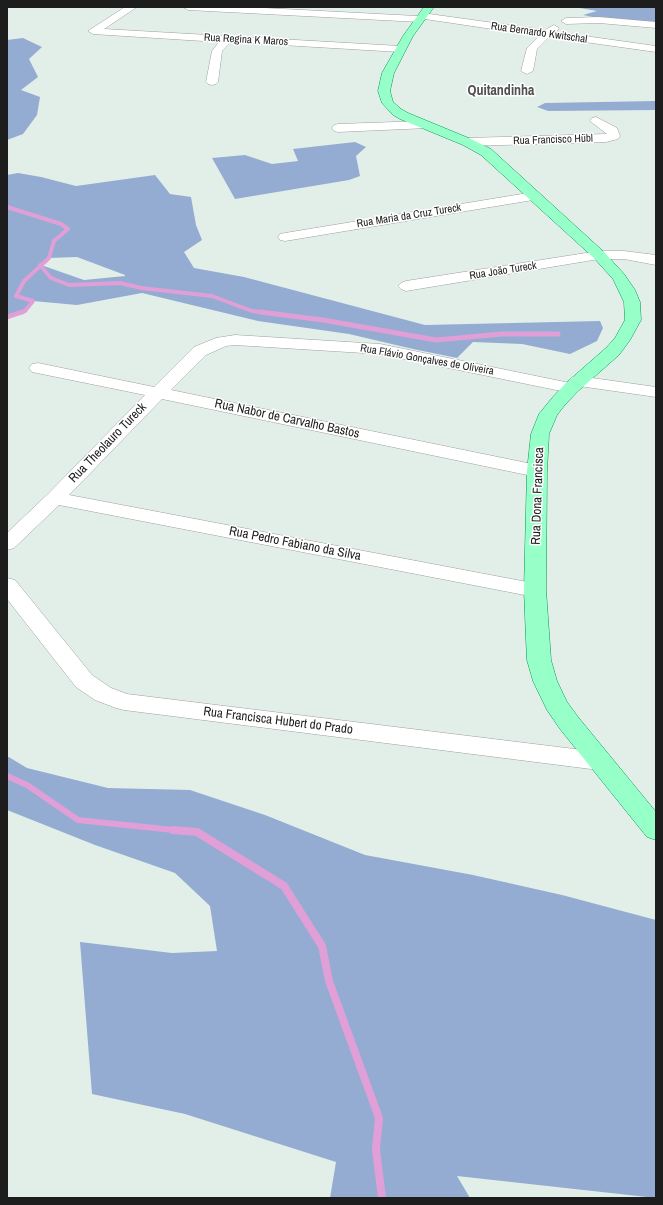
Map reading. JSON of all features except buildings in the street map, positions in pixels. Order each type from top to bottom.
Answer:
[{"type":"main road","name":"Rua Dona Francisca","points":[[424,14],[400,50],[385,80],[384,91],[385,98],[388,103],[397,112],[424,125],[467,142],[486,152],[599,255],[627,290],[632,302],[633,320],[629,330],[613,351],[574,385],[558,402],[544,423],[538,448],[537,471],[535,590],[537,639],[539,660],[545,682],[556,704],[569,724],[656,830]]},
{"type":"street","name":"Rua Regina K Maros","points":[[132,7],[93,31],[400,50]]},
{"type":"street","name":"Rua Bernardo Kwitschal","points":[[188,7],[424,14],[546,34],[656,49]]},
{"type":"street","points":[[527,71],[530,50],[546,34],[569,18],[656,25]]},
{"type":"street","points":[[212,82],[217,51],[228,39]]},
{"type":"street","name":"Rua Francisco Hübl","points":[[467,142],[606,138],[614,136],[613,131],[596,121]]},
{"type":"street","points":[[338,128],[424,125]]},
{"type":"street","name":"Rua Maria da Cruz Tureck","points":[[285,236],[534,196]]},
{"type":"street","name":"Rua João Tureck","points":[[406,286],[599,255],[624,255],[656,260]]},
{"type":"street","name":"Rua Flávio Gonçalves de Oliveira","points":[[211,345],[236,340],[380,350],[574,385],[656,392]]},
{"type":"street","name":"Rua Theolauro Tureck","points":[[7,544],[191,359],[211,345]]},
{"type":"street","name":"Rua Nabor de Carvalho Bastos","points":[[38,368],[537,471]]},
{"type":"street","name":"Rua Pedro Fabiano da Silva","points":[[54,498],[535,590]]},
{"type":"street","name":"Rua Francisca Hubert do Prado","points":[[7,585],[84,681],[103,694],[124,702],[599,761]]},
{"type":"shaded area","points":[[574,7],[656,7],[656,22],[603,19],[583,15],[597,11]]},
{"type":"shaded area","points":[[23,38],[42,47],[29,59],[38,77],[21,90],[40,97],[37,115],[23,134],[7,140],[7,40]]},
{"type":"shaded area","points":[[656,101],[656,110],[548,111],[537,107],[545,103]]},
{"type":"shaded area","points":[[355,142],[366,147],[356,156],[360,176],[349,180],[235,199],[212,158],[245,155],[272,164],[298,161],[293,149]]},
{"type":"shaded area","points":[[18,173],[76,186],[155,175],[170,194],[191,197],[196,225],[202,240],[184,252],[194,268],[244,277],[425,325],[600,321],[603,328],[597,341],[570,354],[522,344],[473,342],[457,358],[349,334],[258,321],[142,293],[77,305],[33,301],[25,311],[7,317],[7,175]],"holes":[[[77,257],[125,275],[84,280],[41,265],[49,258]]]},
{"type":"shaded area","points":[[7,756],[27,768],[108,788],[190,790],[265,815],[365,855],[473,875],[562,895],[656,920],[656,1198],[457,1176],[470,1198],[330,1198],[336,1162],[185,1114],[92,1094],[80,942],[172,953],[217,951],[210,906],[175,873],[95,845],[7,810]]},
{"type":"waterway","points":[[7,207],[61,224],[68,229],[54,241],[49,258],[41,266]]},
{"type":"waterway","points":[[7,317],[25,311],[33,301],[16,296],[24,281],[41,266]]},
{"type":"waterway","points":[[41,266],[51,278],[69,285],[120,283],[141,288],[212,296],[252,311],[260,312]]},
{"type":"waterway","points":[[260,312],[268,313]]},
{"type":"waterway","points":[[260,312],[323,320],[436,340],[502,334],[558,334]]},
{"type":"waterway","points":[[7,776],[27,785],[78,820],[175,830]]},
{"type":"waterway","points":[[175,830],[197,832],[284,886],[322,946],[329,981],[379,1118],[376,1149],[382,1198]]},
{"type":"waterway","points":[[175,830],[183,831]]},
{"type":"district","name":"Quitandinha","points":[[501,91]]}]
